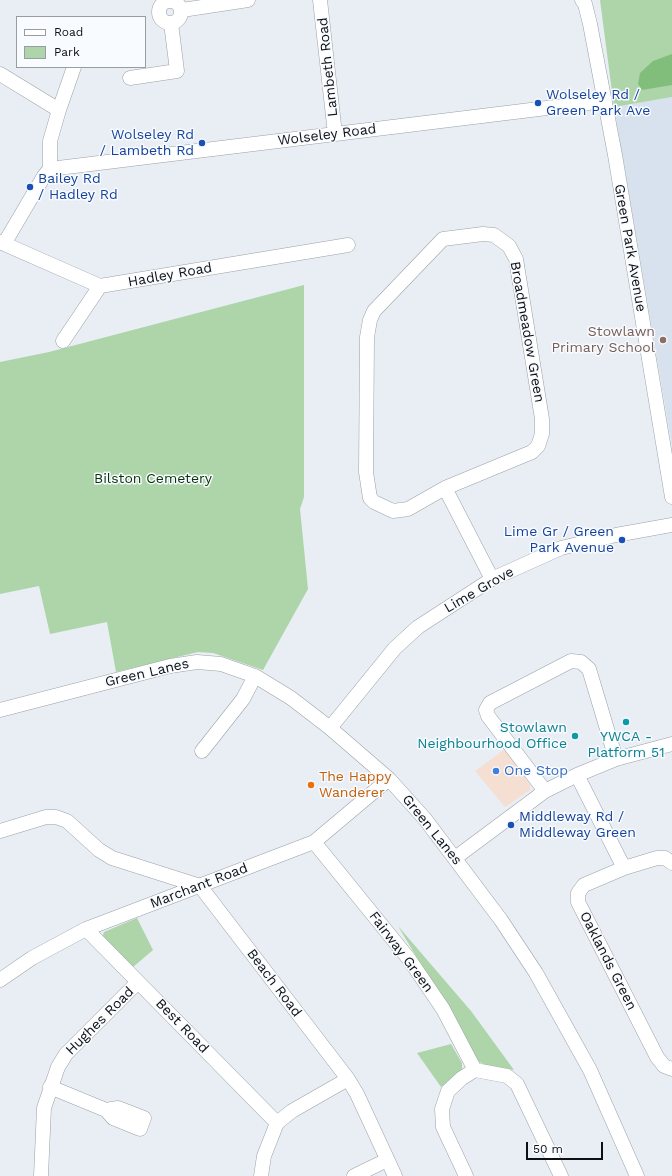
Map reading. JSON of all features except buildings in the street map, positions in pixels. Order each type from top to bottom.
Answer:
[{"type":"street","points":[[172,0],[178,3],[182,10],[178,20],[171,23],[164,21],[160,15],[162,4],[172,0]]},
{"type":"street","points":[[182,10],[248,0]]},
{"type":"street","name":"Lambeth Road","points":[[320,0],[335,134]]},
{"type":"street","name":"Green Park Avenue","points":[[582,0],[585,4],[590,24],[604,100],[672,497]]},
{"type":"street","points":[[130,78],[177,71],[171,23]]},
{"type":"street","points":[[63,341],[100,286],[2,243],[44,176],[50,169],[50,141],[74,68]]},
{"type":"street","points":[[0,74],[59,110]]},
{"type":"street","name":"Wolseley Road","points":[[50,169],[604,100]]},
{"type":"street","name":"Broadmeadow Green","points":[[484,234],[494,235],[509,246],[516,259],[542,419],[542,434],[538,446],[532,452],[445,488],[408,509],[399,511],[393,511],[374,502],[370,498],[366,464],[367,338],[370,320],[374,311],[442,239],[484,234]]},
{"type":"street","name":"Hadley Road","points":[[100,286],[348,245]]},
{"type":"street","points":[[445,488],[492,579]]},
{"type":"street","name":"Lime Grove","points":[[330,728],[396,648],[418,627],[492,579],[561,548],[616,535],[672,525]]},
{"type":"street","points":[[545,791],[488,716],[486,710],[490,702],[572,661],[581,662],[589,669],[616,759]]},
{"type":"street","name":"Green Lanes","points":[[0,710],[170,666],[210,662],[255,676],[291,698],[330,728],[389,779],[455,858],[501,920],[536,973],[590,1070],[637,1176]]},
{"type":"street","points":[[202,751],[243,699],[255,676]]},
{"type":"street","points":[[455,858],[545,791],[577,775],[616,759],[672,744]]},
{"type":"street","points":[[577,775],[624,868]]},
{"type":"street","name":"Marchant Road","points":[[0,980],[32,958],[86,929],[314,842],[389,779]]},
{"type":"street","points":[[0,831],[46,817],[56,817],[67,821],[98,850],[112,858],[200,886]]},
{"type":"street","name":"Fairway Green","points":[[314,842],[409,959],[443,1009],[476,1070]]},
{"type":"street","name":"Oaklands Green","points":[[672,863],[665,858],[657,858],[624,868],[584,885],[578,893],[578,902],[657,1057],[664,1066],[672,1069]]},
{"type":"street","name":"Beach Road","points":[[200,886],[348,1079],[357,1094],[395,1176]]},
{"type":"street","name":"Best Road","points":[[86,929],[277,1123]]},
{"type":"street","name":"Hughes Road","points":[[40,1176],[44,1108],[50,1087],[66,1054],[138,982]]},
{"type":"street","points":[[466,1176],[444,1127],[442,1109],[448,1091],[462,1078],[476,1070],[507,1076],[517,1084],[561,1176]]},
{"type":"street","points":[[261,1176],[264,1156],[277,1123],[292,1112],[348,1079]]},
{"type":"street","points":[[50,1087],[106,1110]]},
{"type":"street","points":[[354,1176],[387,1160]]},
{"type":"shaded area","name":"Stowlawn Primary School","points":[[672,97],[672,446],[614,107]]},
{"type":"shaded area","points":[[505,749],[530,785],[530,790],[505,807],[475,771]]},
{"type":"green space","points":[[600,0],[672,0],[672,97],[614,107]]},
{"type":"green space","points":[[672,54],[672,85],[642,90],[638,84],[640,73],[653,61]]},
{"type":"green space","name":"Bilston Cemetery","points":[[304,285],[304,497],[300,509],[308,589],[263,670],[213,653],[198,652],[116,672],[107,622],[50,634],[39,586],[0,594],[0,362],[49,352]]},
{"type":"green space","points":[[137,918],[153,950],[133,967],[102,938],[104,932]]},
{"type":"green space","points":[[398,926],[471,1011],[514,1070],[487,1066],[476,1060]]},
{"type":"green space","points":[[451,1044],[462,1063],[462,1071],[441,1087],[417,1053]]},
{"type":"place","name":"Wolseley Rd / Green Park Ave","points":[[538,103]]},
{"type":"place","name":"Wolseley Rd / Lambeth Rd","points":[[202,143]]},
{"type":"place","name":"Bailey Rd / Hadley Rd","points":[[30,187]]},
{"type":"place","name":"Stowlawn Primary School","points":[[663,340]]},
{"type":"place","name":"Lime Gr / Green Park Avenue","points":[[622,540]]},
{"type":"place","name":"YWCA - Platform 51","points":[[626,722]]},
{"type":"place","name":"Stowlawn Neighbourhood Office","points":[[575,736]]},
{"type":"place","name":"One Stop","points":[[496,771]]},
{"type":"place","name":"The Happy Wanderer","points":[[311,785]]},
{"type":"place","name":"Middleway Rd / Middleway Green","points":[[511,825]]}]
